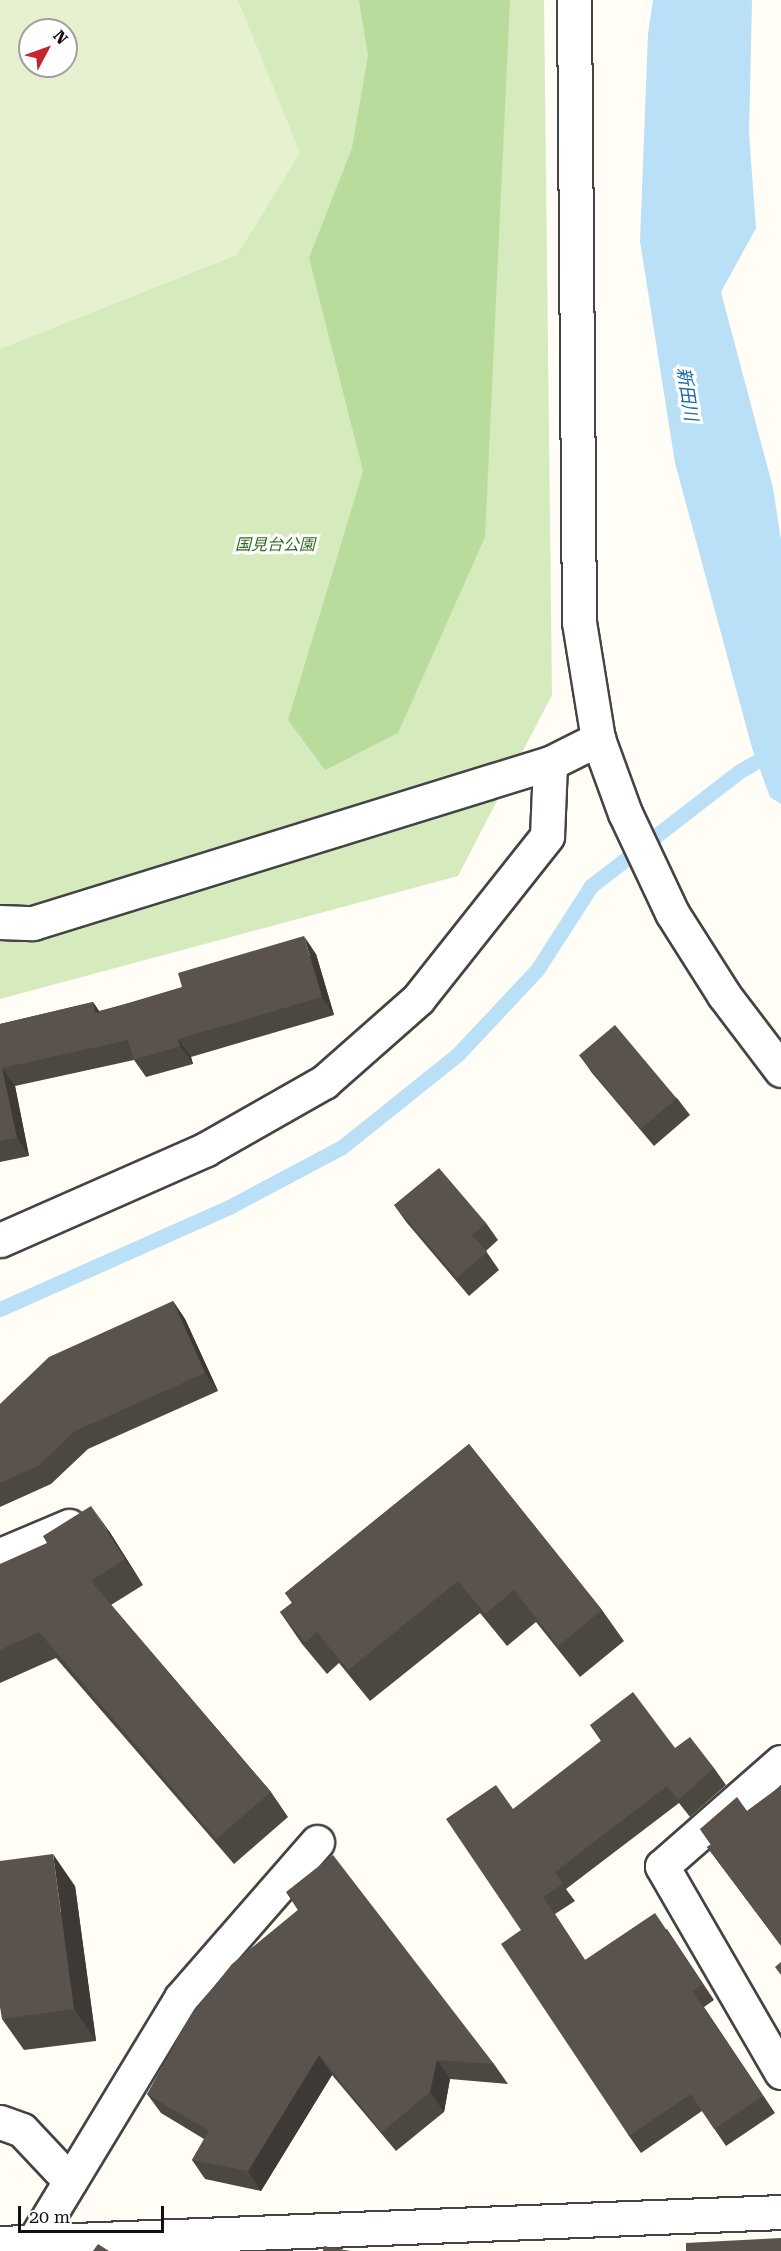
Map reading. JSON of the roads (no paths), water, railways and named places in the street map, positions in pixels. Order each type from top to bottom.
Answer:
[{"type":"street","points":[[574,0],[579,622],[598,739],[625,813],[672,913],[724,995],[781,1070]]},
{"type":"street","points":[[0,921],[33,923],[550,762],[598,739]]},
{"type":"street","points":[[0,1240],[206,1149],[332,1074],[418,999],[547,836],[550,762]]},
{"type":"street","points":[[0,1555],[69,1527]]},
{"type":"street","points":[[781,1762],[662,1866],[781,2072]]},
{"type":"street","points":[[35,2239],[181,1998],[317,1842]]},
{"type":"street","points":[[0,2122],[22,2130],[70,2181]]},
{"type":"street","points":[[0,2243],[35,2239],[781,2212]]},
{"type":"water","name":"新田川","points":[[653,0],[752,0],[749,133],[756,228],[721,292],[773,488],[781,540],[781,804],[770,797],[752,748],[675,463],[640,241],[648,34]]},
{"type":"waterway","points":[[0,1309],[231,1206],[342,1147],[458,1054],[537,970],[591,886],[740,771],[771,753]]},
{"type":"park label","name":"国見台公園","points":[[275,545]]}]
